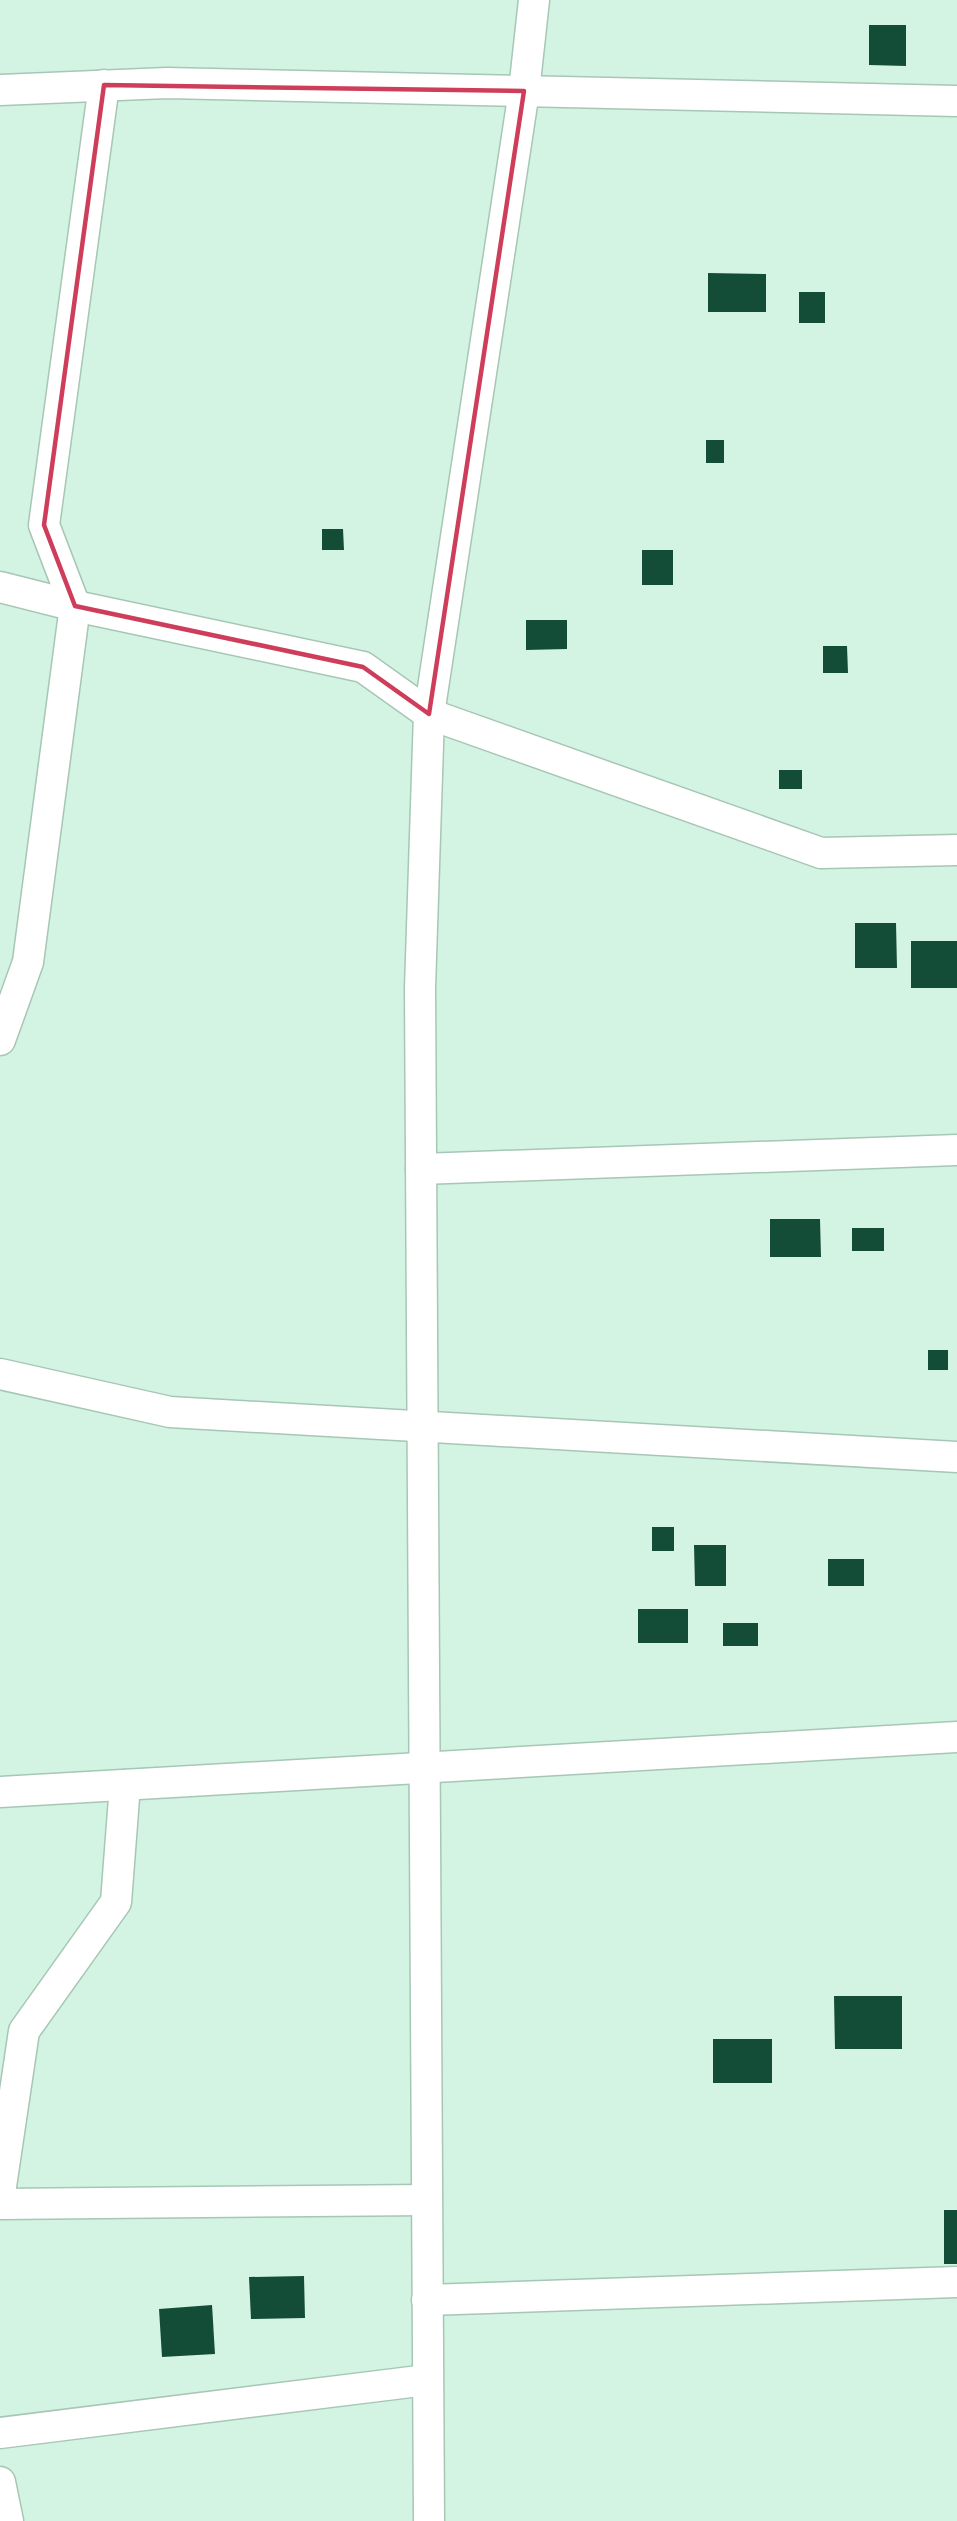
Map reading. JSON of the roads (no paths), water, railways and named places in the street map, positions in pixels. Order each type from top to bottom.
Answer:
[{"type":"street","points":[[429,2521],[420,988],[429,714],[524,91],[534,0]]},
{"type":"street","points":[[0,90],[167,83],[957,100]]},
{"type":"street","points":[[0,1040],[28,962],[75,606],[44,525],[104,85]]},
{"type":"street","points":[[0,587],[75,606],[363,667],[429,714],[821,852],[957,850]]},
{"type":"street","points":[[421,1168],[957,1150]]},
{"type":"street","points":[[0,1374],[170,1412],[957,1457]]},
{"type":"street","points":[[0,1792],[957,1737]]},
{"type":"street","points":[[0,2193],[24,2031],[116,1902],[125,1785]]},
{"type":"street","points":[[0,2204],[426,2200]]},
{"type":"street","points":[[427,2300],[957,2282]]},
{"type":"street","points":[[0,2433],[427,2380]]},
{"type":"street","points":[[0,2482],[8,2521]]}]
